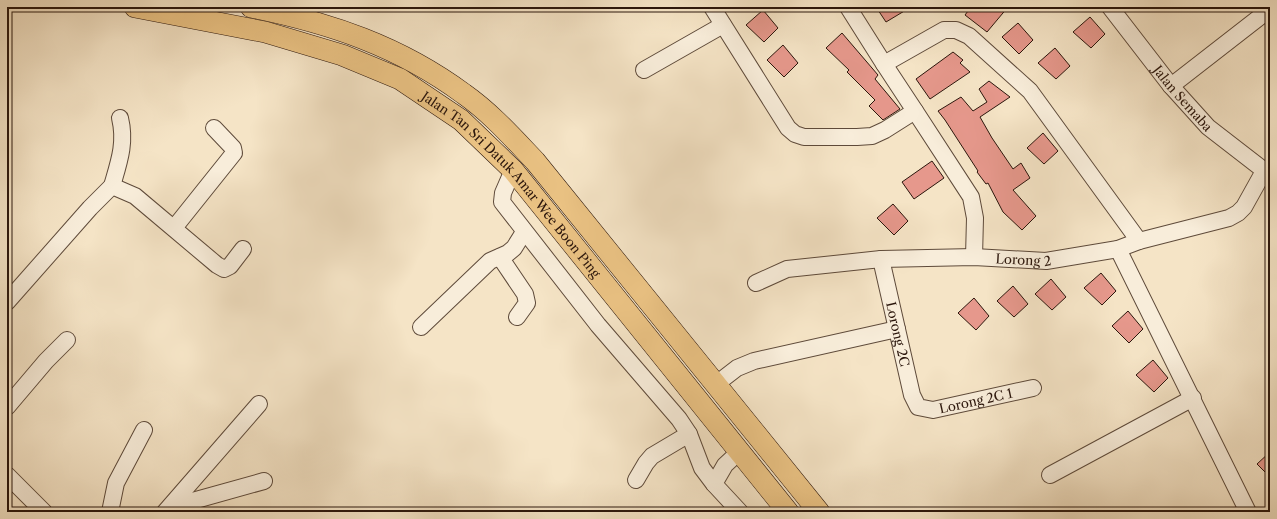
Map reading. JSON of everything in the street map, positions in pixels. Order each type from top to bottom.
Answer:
[{"type":"main road","name":"Jalan Tan Sri Datuk Amar Wee Boon Ping","points":[[135,7],[265,32],[342,54],[400,79],[461,120],[513,170],[788,512]]},
{"type":"main road","name":"Jalan Tan Sri Datuk Amar Wee Boon Ping","points":[[252,7],[296,16],[368,40],[404,56],[465,95],[496,121],[536,161],[715,385],[819,512]]},
{"type":"street","points":[[712,7],[788,128],[795,134],[804,137],[872,136],[885,130],[916,110]]},
{"type":"street","points":[[848,7],[971,197],[976,218],[974,257]]},
{"type":"street","name":"Jalan Semaba","points":[[1110,7],[1171,86],[1208,127],[1267,173]]},
{"type":"street","points":[[1171,86],[1270,9]]},
{"type":"street","points":[[644,70],[724,25]]},
{"type":"street","points":[[884,64],[944,30],[956,30],[969,36],[1030,92],[1139,241]]},
{"type":"street","points":[[7,302],[112,186],[121,154],[123,131],[120,118]]},
{"type":"street","points":[[174,228],[234,153],[233,148],[214,128]]},
{"type":"street","points":[[513,170],[502,193],[502,202],[598,325],[679,419],[689,434],[702,468],[714,484],[740,512]]},
{"type":"street","name":"Lorong 2","points":[[756,284],[787,269],[881,259],[974,257],[1046,261],[1118,249],[1139,241],[1229,218],[1238,213],[1244,207],[1267,173]]},
{"type":"street","points":[[112,186],[135,196],[217,265],[224,269],[230,266],[243,248]]},
{"type":"street","points":[[421,327],[490,261],[508,253],[514,248],[524,232]]},
{"type":"street","points":[[1118,249],[1193,398],[1248,512]]},
{"type":"street","points":[[500,257],[525,294],[527,303],[517,317]]},
{"type":"street","name":"Lorong 2C","points":[[881,259],[912,395],[918,407]]},
{"type":"street","points":[[715,385],[737,368],[754,361],[897,329]]},
{"type":"street","points":[[7,407],[66,340]]},
{"type":"street","name":"Lorong 2C 1","points":[[918,407],[933,410],[1033,388]]},
{"type":"street","points":[[1050,475],[1193,398]]},
{"type":"street","points":[[168,510],[259,404]]},
{"type":"street","points":[[110,512],[116,483],[144,430]]},
{"type":"street","points":[[636,480],[652,456],[689,434]]},
{"type":"street","points":[[714,484],[725,465],[739,452]]},
{"type":"street","points":[[7,475],[41,511]]},
{"type":"street","points":[[168,510],[264,481]]},
{"type":"building","points":[[876,7],[911,7],[886,22]]},
{"type":"building","points":[[971,7],[1008,7],[987,32],[965,15]]},
{"type":"building","points":[[763,10],[778,28],[764,42],[746,25]]},
{"type":"building","points":[[1090,17],[1105,34],[1091,48],[1073,32]]},
{"type":"building","points":[[1018,23],[1033,40],[1019,54],[1002,37]]},
{"type":"building","points":[[842,33],[878,75],[875,79],[900,109],[883,120],[869,106],[875,100],[847,72],[849,70],[826,48]]},
{"type":"building","points":[[783,45],[798,63],[784,77],[767,60]]},
{"type":"building","points":[[1055,48],[1070,66],[1056,79],[1038,63]]},
{"type":"building","points":[[953,52],[963,60],[960,63],[970,72],[930,99],[916,79]]},
{"type":"building","points":[[989,81],[1010,97],[980,117],[1013,169],[1021,163],[1030,178],[1013,190],[1036,216],[1022,230],[1003,212],[988,183],[986,184],[977,172],[978,171],[938,111],[961,97],[973,111],[987,102],[979,89]]},
{"type":"building","points":[[1043,133],[1058,151],[1044,164],[1027,148]]},
{"type":"building","points":[[932,161],[944,178],[914,199],[902,182]]},
{"type":"building","points":[[893,204],[908,221],[894,235],[877,218]]},
{"type":"building","points":[[1101,273],[1116,291],[1102,305],[1084,288]]},
{"type":"building","points":[[1051,279],[1066,297],[1052,310],[1035,294]]},
{"type":"building","points":[[1013,286],[1028,304],[1014,317],[997,301]]},
{"type":"building","points":[[974,298],[989,316],[976,330],[958,313]]},
{"type":"building","points":[[1128,311],[1143,329],[1129,343],[1112,326]]},
{"type":"building","points":[[1153,360],[1168,378],[1154,392],[1136,375]]},
{"type":"building","points":[[1270,452],[1270,477],[1257,464]]}]
